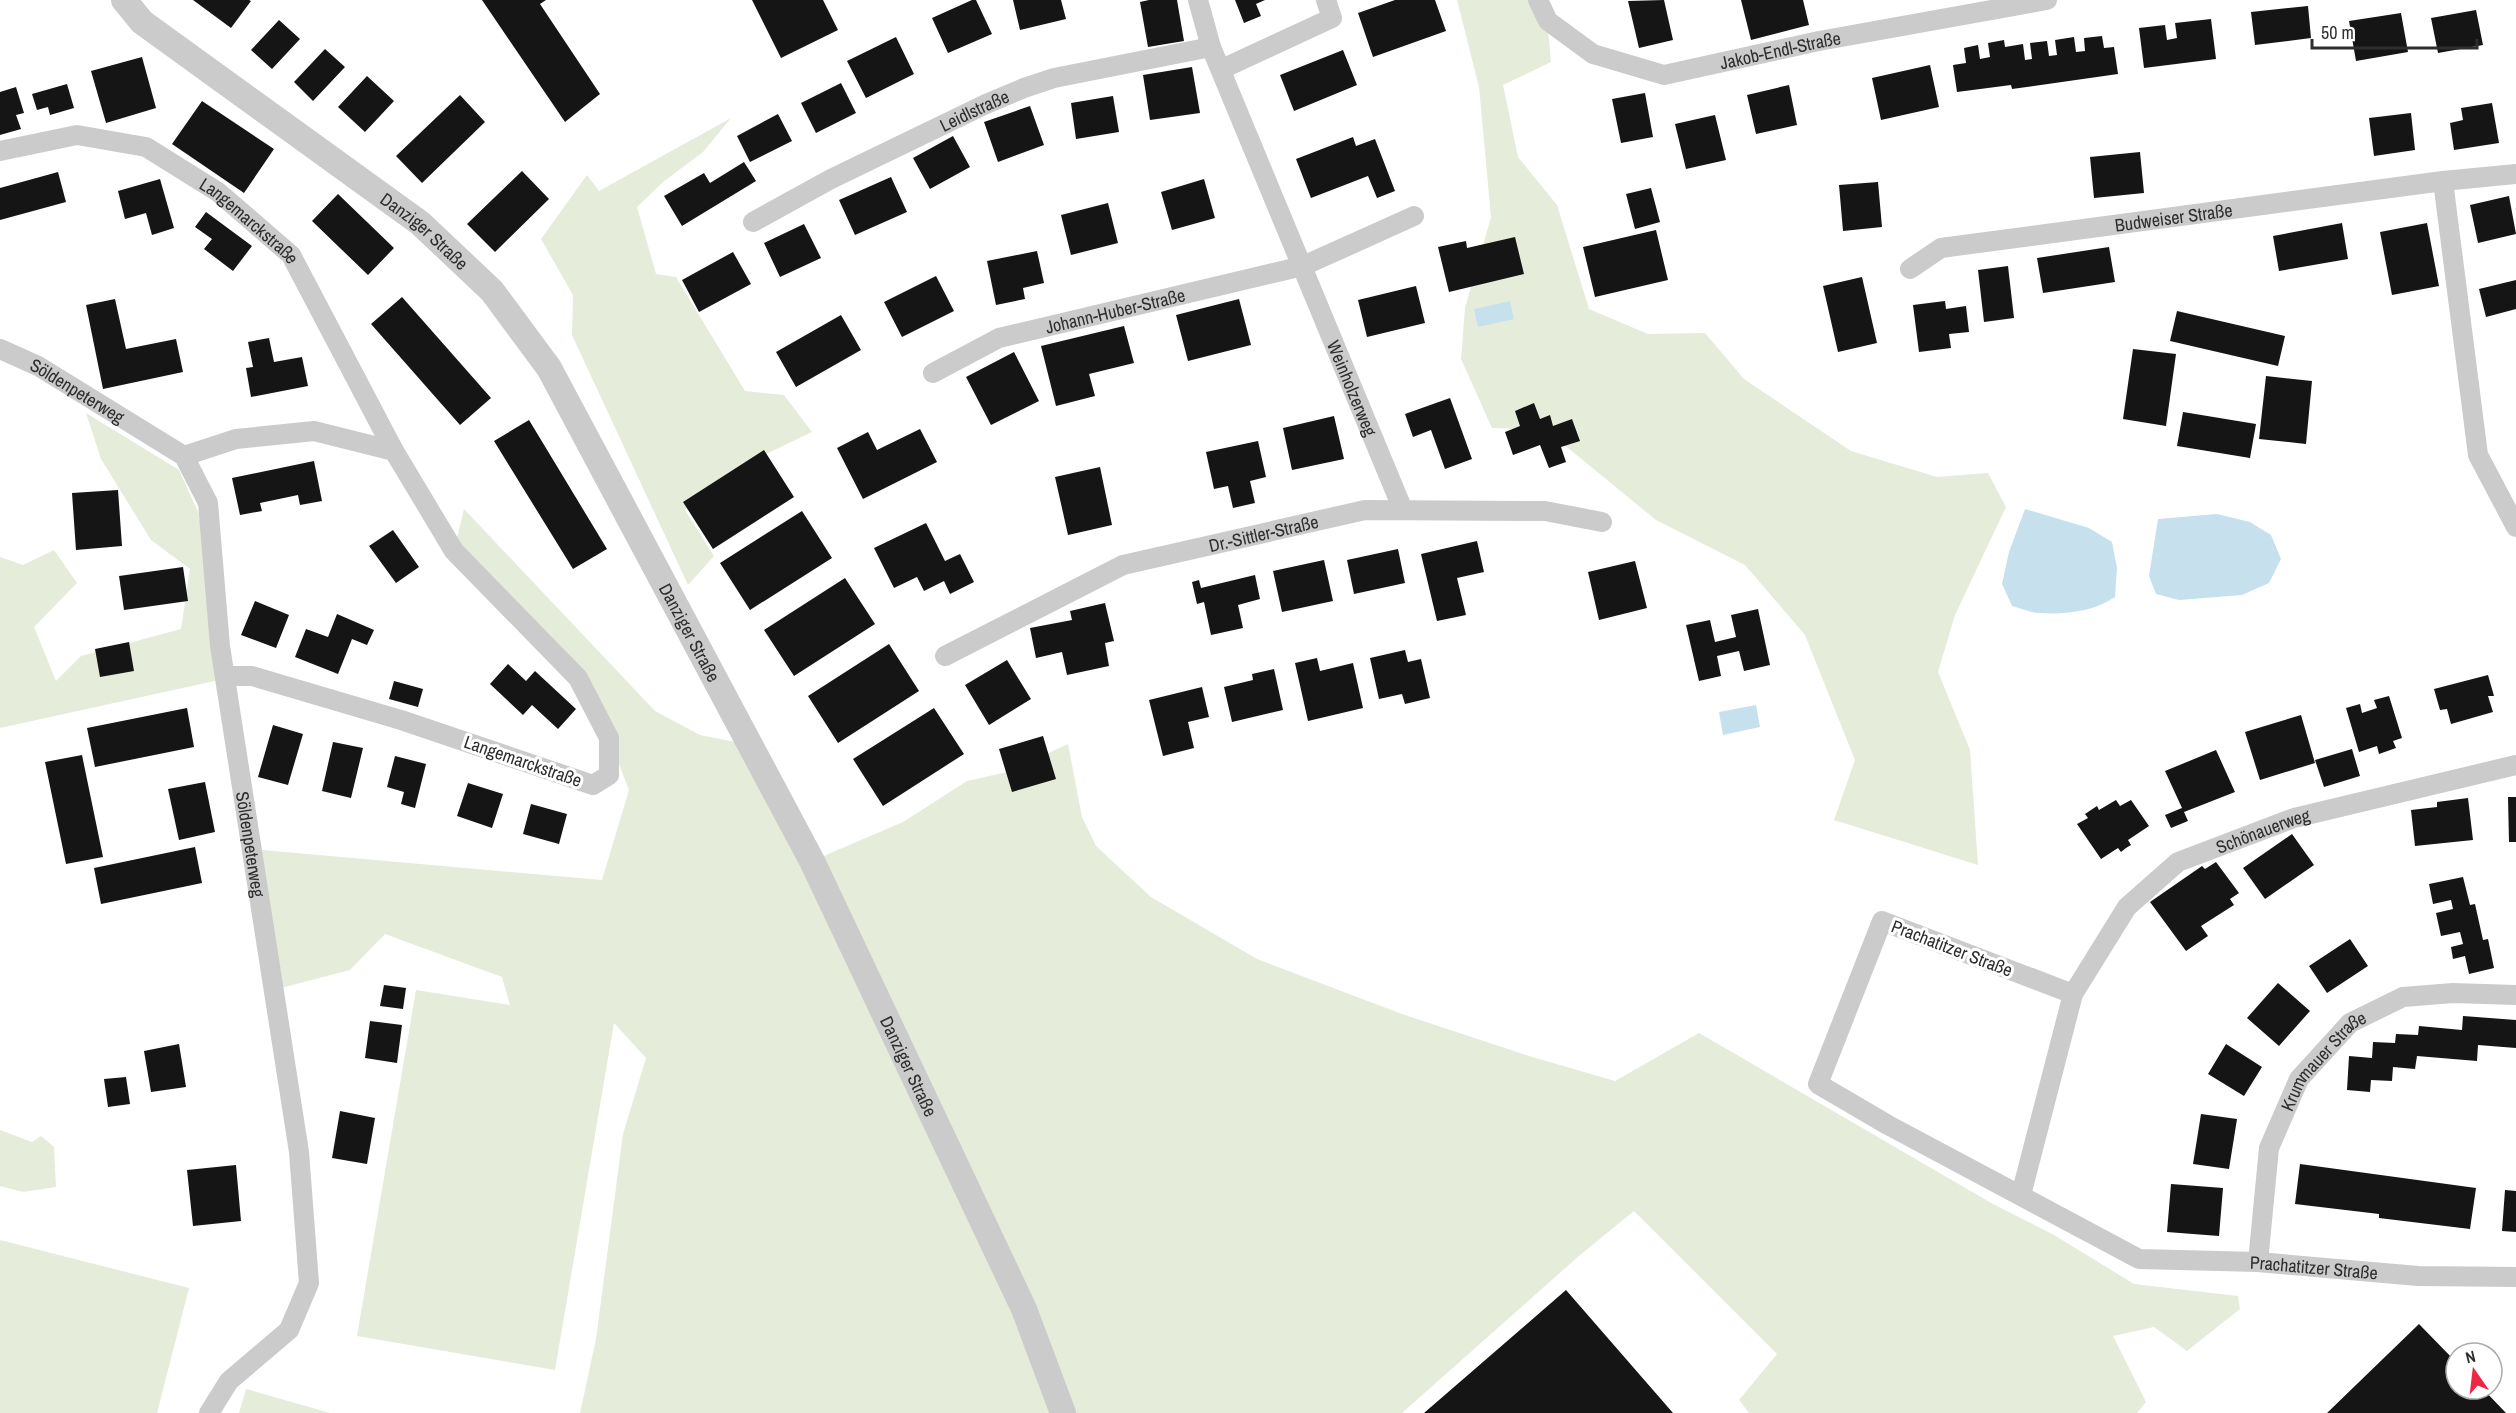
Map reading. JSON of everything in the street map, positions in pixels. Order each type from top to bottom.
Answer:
[{"type":"street","points":[[110,0],[140,14]]},
{"type":"street","name":"Danziger Straße","points":[[124,0],[420,223],[492,291],[549,368],[812,861],[1024,1309],[1063,1413]]},
{"type":"street","name":"Weinholzerweg","points":[[1198,0],[1211,47],[1403,510]]},
{"type":"street","points":[[1222,69],[1332,18],[1326,0]]},
{"type":"street","name":"Jakob-Endl-Straße","points":[[1538,0],[1548,21],[1593,54],[1664,75],[1819,41],[2047,0]]},
{"type":"street","name":"Leidlstraße","points":[[753,222],[831,179],[1024,88],[1054,78],[1211,47]]},
{"type":"street","name":"Langemarckstraße","points":[[0,151],[77,135],[146,147],[218,192],[291,255],[394,451],[454,550],[578,678],[609,738],[609,775],[593,785],[401,720],[252,676],[225,676]]},
{"type":"street","name":"Budweiser Straße","points":[[1910,269],[1941,248],[2442,181],[2516,174]]},
{"type":"street","points":[[2442,181],[2478,455],[2516,526]]},
{"type":"street","points":[[1303,266],[1414,216]]},
{"type":"street","name":"Johann-Huber-Straße","points":[[933,373],[999,338],[1303,266]]},
{"type":"street","name":"Söldenpeterweg","points":[[0,349],[38,366],[184,456],[208,503],[225,676],[299,1152],[309,1283],[289,1330],[229,1380],[209,1413]]},
{"type":"street","points":[[184,456],[236,438],[314,431],[394,451]]},
{"type":"street","name":"Dr.-Sittler-Straße","points":[[945,656],[1123,566],[1365,510],[1545,511],[1602,522]]},
{"type":"street","name":"Schönauerweg","points":[[2073,994],[2127,907],[2178,862],[2294,818],[2516,765]]},
{"type":"street","name":"Prachatitzer Straße","points":[[2073,994],[1882,921],[1818,1084],[1888,1125],[2139,1259],[2258,1262],[2418,1276],[2516,1277]]},
{"type":"street","name":"Krummauer Straße","points":[[2258,1262],[2269,1148],[2299,1079],[2350,1023],[2403,997],[2453,993],[2516,995]]},
{"type":"street","points":[[2021,1195],[2073,994]]},
{"type":"green space","points":[[1457,0],[1534,0],[1548,30],[1551,62],[1503,85],[1518,157],[1557,205],[1589,309],[1648,334],[1705,333],[1744,379],[1851,451],[1937,477],[1988,473],[2006,507],[1955,615],[1938,672],[1970,750],[1978,865],[1834,820],[1855,760],[1805,635],[1745,565],[1656,520],[1546,430],[1492,428],[1461,359],[1465,308],[1491,217],[1479,87]]},
{"type":"green space","points":[[731,118],[703,152],[663,182],[637,207],[656,274],[676,277],[745,391],[784,395],[812,432],[739,467],[685,510],[714,556],[688,585],[572,335],[573,295],[541,239],[587,175],[599,191]]},
{"type":"green space","points":[[86,413],[179,470],[199,514],[219,680],[0,728],[0,557],[23,565],[54,550],[77,583],[34,627],[56,681],[81,656],[181,629],[190,569],[151,540],[101,459]]},
{"type":"green space","points":[[464,509],[655,711],[700,735],[751,745],[812,861],[903,822],[967,781],[1007,772],[1068,744],[1082,817],[1096,846],[1151,897],[1257,959],[1402,1014],[1529,1056],[1615,1081],[1699,1033],[1993,1204],[2054,1235],[2134,1284],[2238,1296],[2240,1309],[2187,1351],[2154,1327],[2113,1336],[2146,1402],[2137,1413],[1749,1413],[1739,1400],[1777,1354],[1634,1211],[1580,1255],[1402,1413],[580,1413],[596,1339],[623,1134],[646,1058],[614,1023],[555,1370],[357,1336],[416,990],[510,1005],[502,977],[385,934],[350,970],[273,990],[250,849],[602,880],[629,790],[609,738],[578,677],[454,551]]},
{"type":"green space","points":[[0,1130],[32,1142],[41,1136],[54,1147],[56,1187],[23,1192],[0,1186]]},
{"type":"green space","points":[[0,1240],[189,1288],[157,1413],[0,1413]]},
{"type":"green space","points":[[246,1389],[330,1413],[239,1413]]},
{"type":"water","points":[[1510,301],[1514,319],[1478,327],[1474,309]]},
{"type":"water","points":[[2025,509],[2089,528],[2112,542],[2117,568],[2115,597],[2098,606],[2069,613],[2037,613],[2012,606],[2002,584],[2009,552]]},
{"type":"water","points":[[2217,514],[2250,522],[2271,535],[2281,559],[2269,583],[2242,595],[2179,600],[2156,594],[2149,576],[2158,519]]},
{"type":"water","points":[[1756,705],[1760,727],[1723,735],[1719,712]]},
{"type":"building","points":[[193,0],[249,0],[251,1],[231,28]]},
{"type":"building","points":[[482,0],[546,0],[540,4],[600,94],[565,122]]},
{"type":"building","points":[[752,0],[823,0],[838,30],[781,58]]},
{"type":"building","points":[[976,0],[992,34],[948,53],[932,18]]},
{"type":"building","points":[[1013,0],[1061,0],[1066,19],[1020,30]]},
{"type":"building","points":[[1177,0],[1184,41],[1148,47],[1140,2]]},
{"type":"building","points":[[1235,0],[1265,0],[1256,4],[1261,16],[1244,23]]},
{"type":"building","points":[[1395,0],[1435,0],[1446,31],[1373,57],[1358,13]]},
{"type":"building","points":[[1664,0],[1673,40],[1639,48],[1628,1]]},
{"type":"building","points":[[1741,0],[1803,0],[1809,25],[1751,40]]},
{"type":"building","points":[[2308,6],[2311,38],[2255,45],[2251,12]]},
{"type":"building","points":[[2476,10],[2483,45],[2438,53],[2431,18]]},
{"type":"building","points":[[2401,13],[2408,52],[2356,61],[2349,21]]},
{"type":"building","points":[[2211,19],[2216,59],[2144,68],[2139,28],[2165,25],[2167,40],[2177,38],[2175,23]]},
{"type":"building","points":[[279,20],[300,39],[272,69],[251,50]]},
{"type":"building","points":[[2102,36],[2104,48],[2114,47],[2118,74],[2012,89],[2011,85],[1957,92],[1953,65],[1966,63],[1964,48],[1978,45],[1980,59],[1990,57],[1988,43],[2004,40],[2005,47],[2023,44],[2025,60],[2032,59],[2030,43],[2047,41],[2049,56],[2057,55],[2055,40],[2074,37],[2076,52],[2085,51],[2084,38]]},
{"type":"building","points":[[896,37],[914,74],[866,98],[847,61]]},
{"type":"building","points":[[325,49],[345,67],[313,101],[294,82]]},
{"type":"building","points":[[1343,50],[1357,85],[1294,111],[1280,75]]},
{"type":"building","points":[[142,57],[156,108],[106,123],[91,71]]},
{"type":"building","points":[[1930,65],[1939,107],[1881,120],[1872,78]]},
{"type":"building","points":[[1192,67],[1200,113],[1150,120],[1143,75]]},
{"type":"building","points":[[367,76],[394,101],[365,132],[338,107]]},
{"type":"building","points":[[841,83],[856,113],[816,133],[801,103]]},
{"type":"building","points":[[67,84],[74,108],[50,115],[48,107],[37,110],[32,94]]},
{"type":"building","points":[[1789,85],[1797,125],[1756,134],[1747,95]]},
{"type":"building","points":[[16,87],[24,113],[16,115],[21,129],[0,135],[0,92]]},
{"type":"building","points":[[1645,93],[1653,137],[1621,143],[1612,99]]},
{"type":"building","points":[[460,95],[485,122],[422,183],[396,156]]},
{"type":"building","points":[[1113,96],[1119,132],[1076,139],[1071,103]]},
{"type":"building","points":[[202,101],[274,149],[244,193],[172,144]]},
{"type":"building","points":[[2492,103],[2499,143],[2454,150],[2450,123],[2463,120],[2461,108]]},
{"type":"building","points":[[1030,106],[1044,145],[998,162],[984,122]]},
{"type":"building","points":[[2411,113],[2415,150],[2374,156],[2369,118]]},
{"type":"building","points":[[778,114],[792,141],[750,162],[737,136]]},
{"type":"building","points":[[1715,115],[1726,160],[1686,169],[1675,124]]},
{"type":"building","points":[[953,136],[970,167],[930,189],[913,158]]},
{"type":"building","points":[[1353,137],[1356,146],[1375,139],[1395,191],[1377,198],[1368,176],[1311,198],[1296,159]]},
{"type":"building","points":[[2140,152],[2144,193],[2094,198],[2090,157]]},
{"type":"building","points":[[744,162],[756,181],[682,226],[664,196],[704,173],[710,183]]},
{"type":"building","points":[[522,171],[549,199],[495,252],[467,224]]},
{"type":"building","points":[[58,172],[66,202],[0,220],[0,188]]},
{"type":"building","points":[[891,177],[907,212],[855,235],[839,200]]},
{"type":"building","points":[[160,179],[174,228],[152,235],[146,213],[125,219],[118,191]]},
{"type":"building","points":[[1204,179],[1215,218],[1172,230],[1161,192]]},
{"type":"building","points":[[1878,182],[1882,227],[1843,231],[1839,185]]},
{"type":"building","points":[[1651,188],[1660,222],[1635,229],[1626,194]]},
{"type":"building","points":[[338,194],[394,248],[368,275],[312,221]]},
{"type":"building","points":[[2509,196],[2516,234],[2478,243],[2470,205]]},
{"type":"building","points":[[1108,203],[1118,243],[1071,255],[1061,215]]},
{"type":"building","points":[[206,212],[252,246],[233,271],[204,249],[212,239],[195,227]]},
{"type":"building","points":[[2342,223],[2348,259],[2279,271],[2273,236]]},
{"type":"building","points":[[2427,223],[2439,286],[2392,295],[2380,232]]},
{"type":"building","points":[[804,224],[821,258],[780,277],[764,243]]},
{"type":"building","points":[[1656,230],[1668,280],[1595,297],[1583,247]]},
{"type":"building","points":[[1515,237],[1524,274],[1449,292],[1438,247],[1466,241],[1467,248]]},
{"type":"building","points":[[2109,247],[2115,282],[2043,293],[2037,258]]},
{"type":"building","points":[[1037,251],[1044,283],[1023,288],[1025,299],[996,305],[987,261]]},
{"type":"building","points":[[733,252],[751,284],[699,312],[682,280]]},
{"type":"building","points":[[2008,266],[2014,318],[1984,322],[1978,270]]},
{"type":"building","points":[[936,276],[954,311],[902,337],[884,302]]},
{"type":"building","points":[[1862,277],[1877,343],[1838,352],[1823,286]]},
{"type":"building","points":[[2516,280],[2516,309],[2486,317],[2479,289]]},
{"type":"building","points":[[1416,286],[1425,323],[1367,337],[1358,300]]},
{"type":"building","points":[[402,297],[491,398],[460,425],[371,324]]},
{"type":"building","points":[[115,299],[126,349],[176,339],[183,372],[103,389],[86,305]]},
{"type":"building","points":[[1239,299],[1251,345],[1188,361],[1176,315]]},
{"type":"building","points":[[1945,301],[1946,309],[1966,306],[1969,332],[1949,334],[1951,348],[1919,352],[1913,305]]},
{"type":"building","points":[[2177,311],[2285,336],[2278,366],[2170,341]]},
{"type":"building","points":[[841,315],[861,350],[796,387],[776,352]]},
{"type":"building","points":[[1124,326],[1134,363],[1089,374],[1095,396],[1056,406],[1041,346]]},
{"type":"building","points":[[269,338],[274,362],[302,357],[308,386],[251,397],[246,368],[253,367],[248,342]]},
{"type":"building","points":[[2133,349],[2176,354],[2166,426],[2123,419]]},
{"type":"building","points":[[1014,352],[1039,401],[991,425],[966,377]]},
{"type":"building","points":[[2266,376],[2312,381],[2306,444],[2259,439]]},
{"type":"building","points":[[1450,398],[1472,459],[1445,469],[1431,430],[1413,437],[1405,414]]},
{"type":"building","points":[[1534,403],[1540,419],[1550,415],[1553,426],[1572,419],[1580,441],[1561,447],[1566,462],[1549,468],[1540,445],[1513,455],[1505,432],[1520,426],[1515,411]]},
{"type":"building","points":[[2183,412],[2256,424],[2250,458],[2177,446]]},
{"type":"building","points":[[1334,416],[1344,459],[1292,470],[1283,428]]},
{"type":"building","points":[[529,420],[607,549],[573,569],[494,441]]},
{"type":"building","points":[[920,429],[937,462],[863,499],[837,448],[868,432],[877,450]]},
{"type":"building","points":[[1258,441],[1266,477],[1250,481],[1255,503],[1233,508],[1228,486],[1214,489],[1206,452]]},
{"type":"building","points":[[764,450],[794,497],[713,549],[683,502]]},
{"type":"building","points":[[314,461],[322,501],[300,505],[298,495],[260,503],[262,511],[240,515],[232,478]]},
{"type":"building","points":[[1100,467],[1112,525],[1068,535],[1055,477]]},
{"type":"building","points":[[118,490],[122,546],[76,550],[72,493]]},
{"type":"building","points":[[802,511],[832,558],[750,610],[720,563]]},
{"type":"building","points":[[926,523],[945,561],[960,554],[974,582],[950,594],[944,581],[924,591],[917,577],[894,588],[874,548]]},
{"type":"building","points":[[393,530],[419,567],[396,583],[369,546]]},
{"type":"building","points":[[1477,541],[1484,572],[1457,578],[1466,615],[1437,621],[1421,554]]},
{"type":"building","points":[[1398,549],[1405,583],[1354,594],[1347,560]]},
{"type":"building","points":[[1324,560],[1333,601],[1282,612],[1273,571]]},
{"type":"building","points":[[1635,561],[1647,608],[1599,620],[1588,572]]},
{"type":"building","points":[[183,567],[188,601],[124,610],[119,576]]},
{"type":"building","points":[[1255,575],[1260,599],[1238,605],[1243,628],[1211,635],[1204,602],[1197,604],[1192,582],[1199,580],[1201,588]]},
{"type":"building","points":[[845,578],[875,624],[794,676],[764,630]]},
{"type":"building","points":[[255,601],[289,615],[276,648],[241,635]]},
{"type":"building","points":[[1105,603],[1114,641],[1105,643],[1109,666],[1067,675],[1062,652],[1036,658],[1030,628],[1072,620],[1070,611]]},
{"type":"building","points":[[1758,609],[1770,665],[1744,671],[1739,651],[1717,656],[1721,676],[1699,681],[1686,625],[1710,620],[1715,642],[1736,637],[1731,615]]},
{"type":"building","points":[[337,614],[374,630],[367,645],[352,639],[338,674],[295,657],[306,629],[328,637]]},
{"type":"building","points":[[129,642],[134,671],[100,677],[95,649]]},
{"type":"building","points":[[889,644],[919,691],[838,743],[808,696]]},
{"type":"building","points":[[1405,650],[1408,662],[1421,659],[1430,698],[1405,704],[1402,694],[1379,699],[1370,658]]},
{"type":"building","points":[[1317,658],[1320,671],[1353,663],[1363,708],[1308,721],[1295,663]]},
{"type":"building","points":[[1007,660],[1031,699],[989,725],[965,685]]},
{"type":"building","points":[[508,664],[526,681],[535,671],[576,709],[558,729],[532,705],[523,715],[490,684]]},
{"type":"building","points":[[1274,669],[1283,710],[1232,722],[1224,687],[1253,680],[1252,674]]},
{"type":"building","points":[[2488,675],[2494,696],[2488,696],[2493,712],[2451,724],[2447,709],[2440,710],[2434,689]]},
{"type":"building","points":[[394,681],[423,689],[418,707],[389,699]]},
{"type":"building","points":[[1202,687],[1209,717],[1188,722],[1194,748],[1163,756],[1149,700]]},
{"type":"building","points":[[2389,696],[2402,738],[2393,741],[2396,748],[2379,754],[2377,746],[2359,752],[2346,708],[2360,704],[2362,713],[2377,708],[2374,700]]},
{"type":"building","points":[[187,708],[194,747],[95,767],[87,728]]},
{"type":"building","points":[[934,708],[964,754],[883,806],[853,759]]},
{"type":"building","points":[[2301,715],[2315,763],[2260,780],[2245,732]]},
{"type":"building","points":[[273,725],[303,734],[288,785],[258,777]]},
{"type":"building","points":[[1043,736],[1056,779],[1012,792],[999,749]]},
{"type":"building","points":[[333,742],[363,748],[351,798],[322,791]]},
{"type":"building","points":[[2352,749],[2360,776],[2324,787],[2315,760]]},
{"type":"building","points":[[2216,750],[2235,792],[2184,812],[2188,821],[2171,828],[2165,815],[2182,808],[2165,771]]},
{"type":"building","points":[[82,755],[103,857],[66,864],[45,762]]},
{"type":"building","points":[[395,756],[426,764],[415,808],[401,804],[404,792],[387,787]]},
{"type":"building","points":[[205,782],[215,832],[179,840],[168,789]]},
{"type":"building","points":[[468,783],[503,794],[492,828],[457,816]]},
{"type":"building","points":[[2508,797],[2516,797],[2516,842],[2509,842]]},
{"type":"building","points":[[2468,798],[2473,840],[2415,846],[2411,810],[2437,807],[2437,802]]},
{"type":"building","points":[[2116,800],[2120,806],[2131,800],[2149,826],[2128,840],[2131,845],[2121,852],[2118,848],[2101,859],[2077,824],[2088,818],[2085,814],[2097,806],[2099,810]]},
{"type":"building","points":[[531,804],[567,814],[559,844],[523,834]]},
{"type":"building","points":[[2292,834],[2314,865],[2265,899],[2243,868]]},
{"type":"building","points":[[195,847],[202,883],[101,904],[94,868]]},
{"type":"building","points":[[2216,862],[2239,893],[2230,899],[2234,905],[2201,926],[2208,936],[2186,951],[2150,902],[2202,866],[2205,869]]},
{"type":"building","points":[[2463,877],[2470,905],[2475,904],[2483,940],[2488,939],[2494,968],[2469,974],[2465,956],[2453,959],[2451,947],[2463,944],[2460,932],[2441,936],[2436,913],[2453,909],[2451,900],[2433,904],[2429,884]]},
{"type":"building","points":[[2350,939],[2368,966],[2327,993],[2309,966]]},
{"type":"building","points":[[2278,983],[2310,1011],[2279,1046],[2247,1018]]},
{"type":"building","points":[[384,985],[406,988],[403,1009],[380,1006]]},
{"type":"building","points":[[2463,1016],[2516,1020],[2516,1048],[2478,1045],[2477,1061],[2417,1056],[2415,1069],[2393,1067],[2392,1081],[2371,1080],[2370,1092],[2347,1090],[2349,1056],[2372,1058],[2373,1042],[2395,1043],[2396,1034],[2418,1035],[2419,1026],[2462,1030]]},
{"type":"building","points":[[370,1021],[402,1025],[397,1063],[365,1058]]},
{"type":"building","points":[[179,1044],[186,1087],[151,1092],[144,1051]]},
{"type":"building","points":[[2226,1044],[2262,1067],[2244,1096],[2208,1074]]},
{"type":"building","points":[[126,1077],[130,1104],[108,1107],[104,1079]]},
{"type":"building","points":[[340,1111],[375,1118],[367,1164],[332,1158]]},
{"type":"building","points":[[2201,1114],[2237,1119],[2229,1169],[2193,1164]]},
{"type":"building","points":[[2300,1164],[2476,1188],[2470,1229],[2379,1218],[2379,1214],[2295,1204]]},
{"type":"building","points":[[236,1165],[241,1221],[193,1226],[187,1170]]},
{"type":"building","points":[[2171,1184],[2223,1188],[2219,1236],[2167,1232]]},
{"type":"building","points":[[2505,1190],[2516,1191],[2516,1232],[2502,1231]]},
{"type":"building","points":[[1566,1290],[1673,1413],[1424,1413]]},
{"type":"building","points":[[2419,1324],[2444,1350],[2444,1401],[2494,1401],[2506,1413],[2327,1413]]}]
